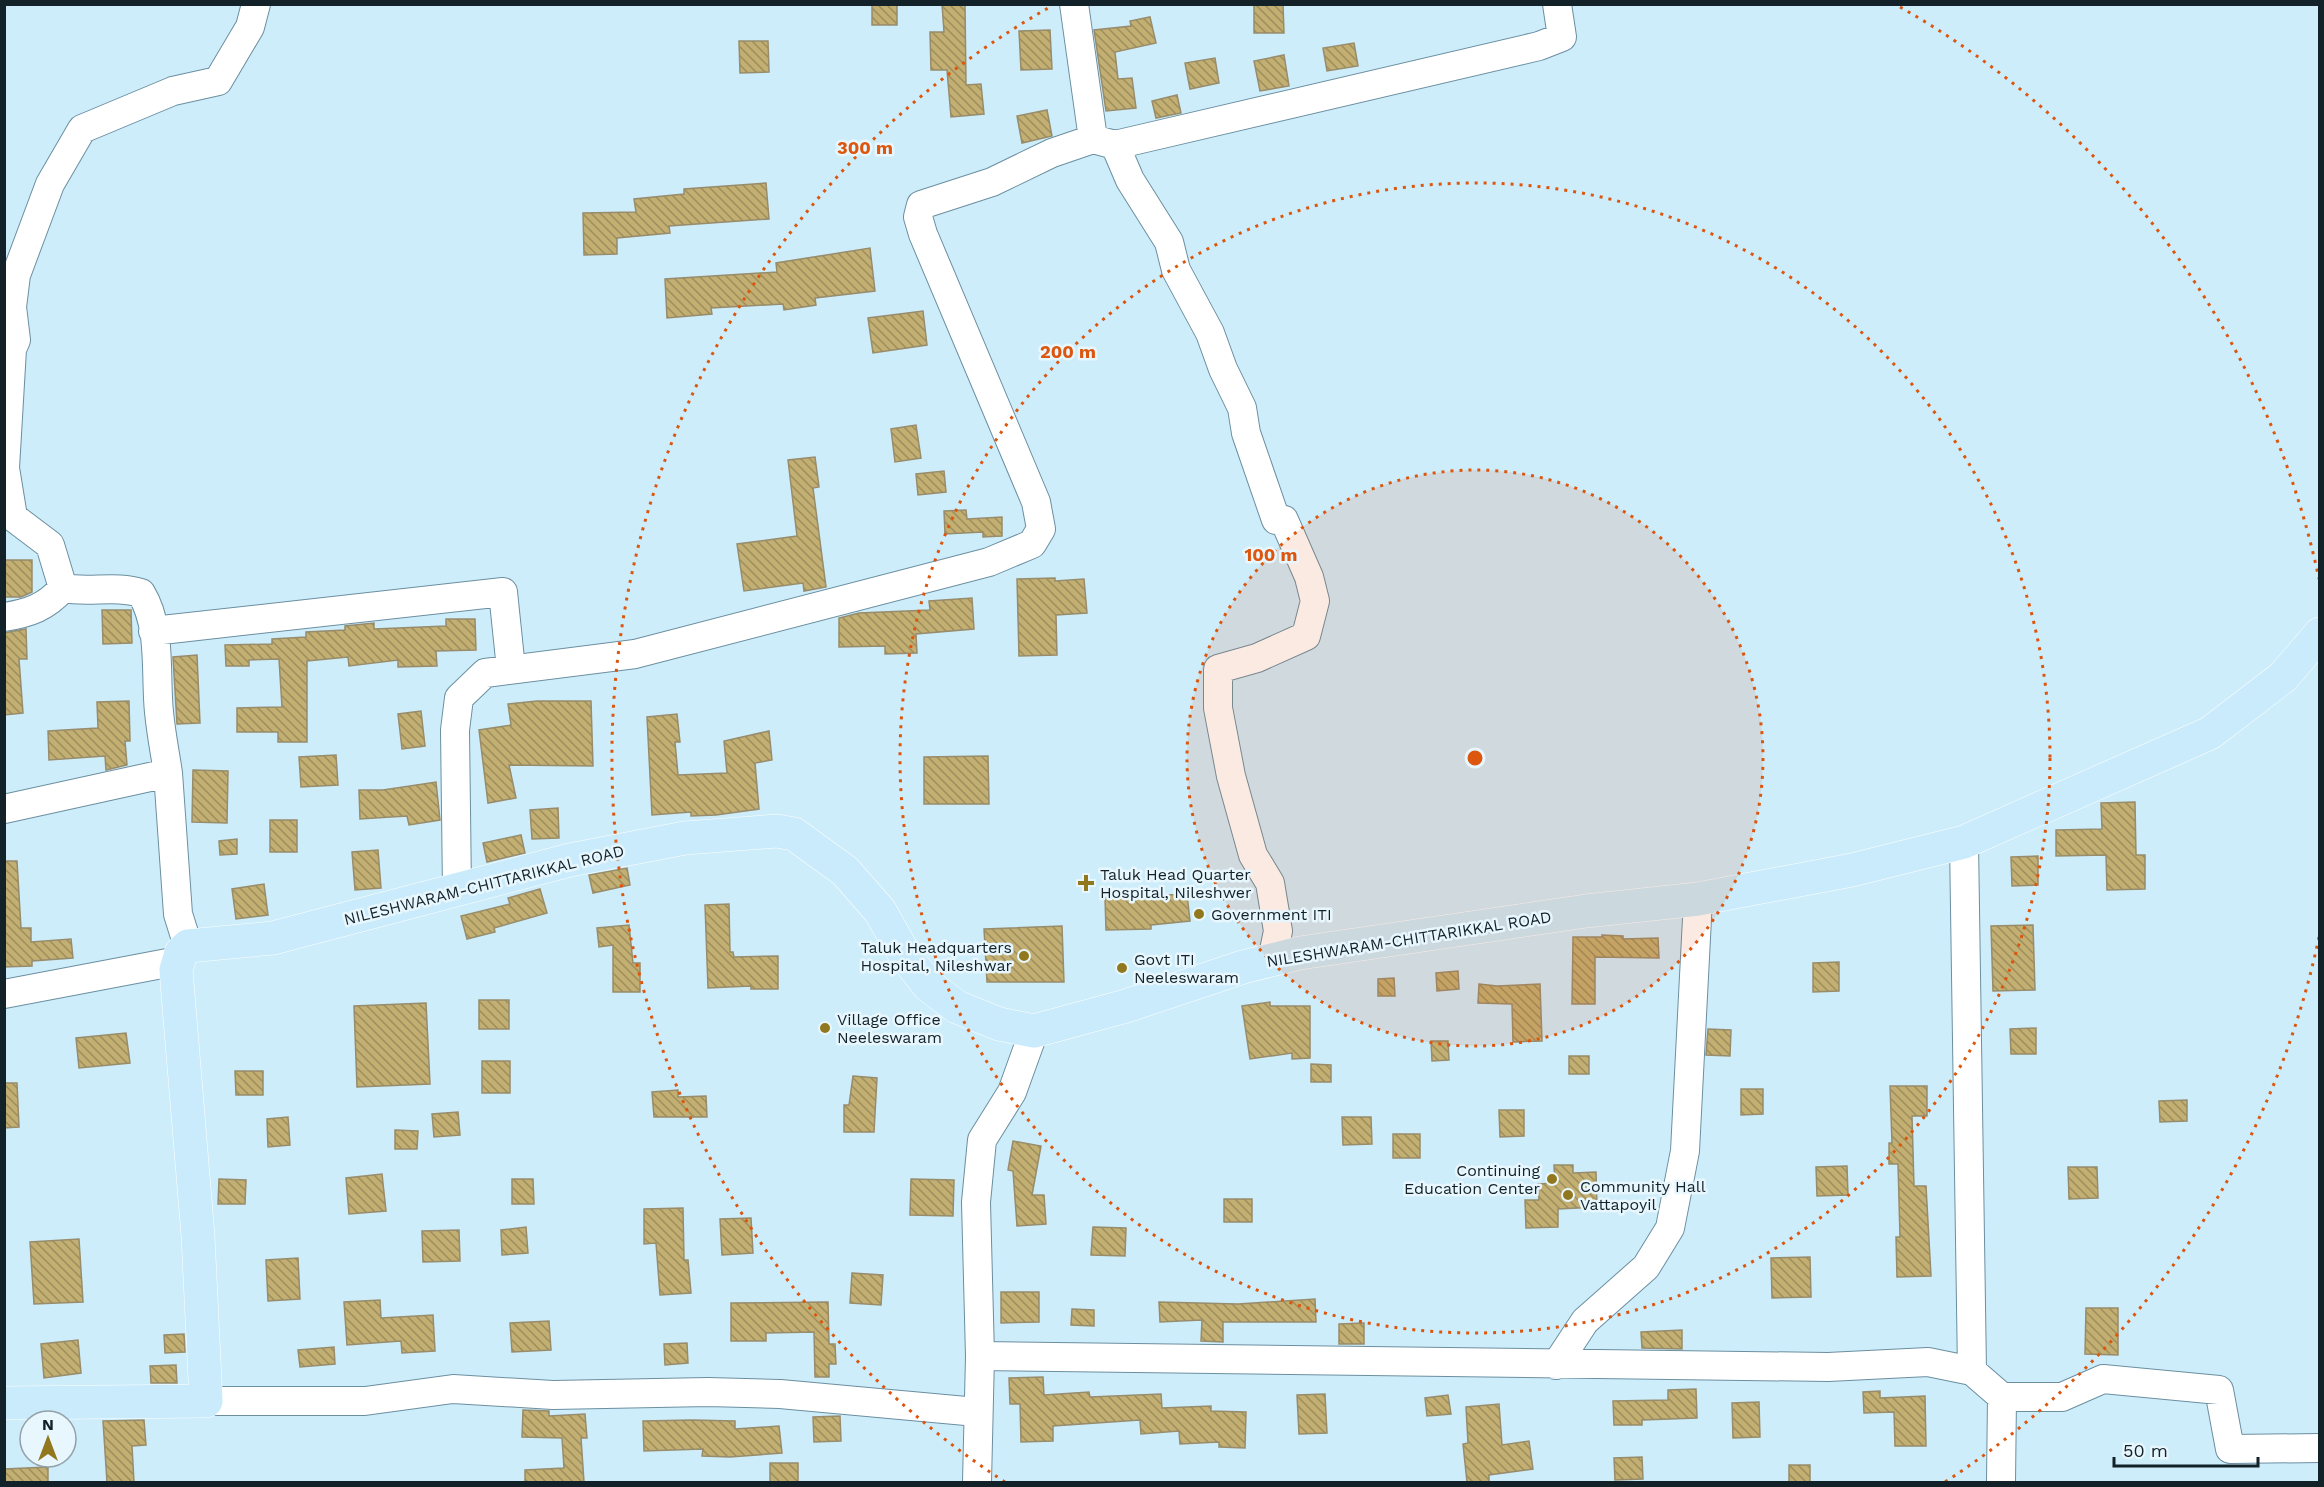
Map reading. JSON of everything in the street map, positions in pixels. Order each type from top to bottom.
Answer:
[{"type":"main road","name":"NILESHWARAM-CHITTARIKKAL ROAD","points":[[183,953],[273,938],[570,860],[685,838],[777,831],[794,834],[845,871],[880,911],[906,957],[929,986],[957,1007],[999,1024],[1034,1031],[1126,1006],[1243,966],[1272,960],[1586,910],[1698,899],[1852,870],[1964,842],[2210,733],[2283,677],[2319,634]]},
{"type":"main road","points":[[4,1403],[206,1401],[198,1236],[176,970],[183,953]]},
{"type":"street","points":[[63,588],[50,545],[13,517],[5,468],[12,349],[16,340],[12,307],[16,275],[50,184],[82,129],[173,91],[218,81],[250,27],[256,4]]},
{"type":"street","points":[[1074,4],[1104,142],[1169,242],[1176,270],[1210,333],[1242,408],[1246,433],[1276,520],[1284,520],[1309,578],[1315,601],[1306,636],[1257,658],[1218,669],[1218,708],[1231,776],[1253,855],[1270,884],[1278,931],[1272,960]]},
{"type":"street","points":[[458,890],[455,730],[459,698],[485,673],[635,654],[989,562],[1032,544],[1041,529],[1036,502],[918,217],[921,205],[992,182],[1052,153],[1539,46],[1562,37],[1557,4]]},
{"type":"street","points":[[4,617],[30,613],[49,603],[63,588]]},
{"type":"street","points":[[4,994],[183,953],[168,773],[159,713],[153,631],[147,602],[141,593],[126,588],[76,590],[63,588]]},
{"type":"street","points":[[153,631],[503,592],[511,669]]},
{"type":"street","points":[[4,809],[168,773]]},
{"type":"street","points":[[1964,842],[1972,1371]]},
{"type":"street","points":[[1556,1365],[1585,1321],[1646,1268],[1670,1228],[1685,1151],[1698,899]]},
{"type":"street","points":[[977,1482],[980,1356],[976,1202],[982,1140],[1012,1092],[1034,1031]]},
{"type":"street","points":[[980,1356],[1828,1367],[1928,1362],[1972,1371],[2002,1397],[2062,1397],[2103,1379],[2219,1390],[2230,1449],[2319,1448]]},
{"type":"street","points":[[206,1401],[364,1401],[453,1389],[553,1395],[708,1392],[800,1396],[977,1412]]},
{"type":"street","points":[[2001,1482],[2002,1397]]},
{"type":"building","points":[[872,4],[897,4],[897,25],[872,25]]},
{"type":"building","points":[[942,4],[965,4],[966,85],[981,84],[984,114],[951,117],[947,70],[931,70],[930,32],[944,32]]},
{"type":"building","points":[[1283,4],[1284,33],[1254,33],[1254,5]]},
{"type":"building","points":[[1150,17],[1156,43],[1115,52],[1118,79],[1132,78],[1136,108],[1106,111],[1094,30],[1131,26],[1130,21]]},
{"type":"building","points":[[1050,30],[1052,69],[1021,70],[1019,31]]},
{"type":"building","points":[[739,41],[768,41],[769,72],[740,73]]},
{"type":"building","points":[[1354,43],[1358,66],[1327,71],[1323,48]]},
{"type":"building","points":[[1284,55],[1289,86],[1260,91],[1254,61]]},
{"type":"building","points":[[1215,58],[1219,83],[1190,89],[1185,63]]},
{"type":"building","points":[[1177,95],[1181,113],[1156,118],[1152,101]]},
{"type":"building","points":[[1047,110],[1052,136],[1022,143],[1017,116]]},
{"type":"building","points":[[766,183],[769,219],[669,226],[670,233],[617,238],[617,254],[584,255],[583,213],[636,212],[634,199],[684,194],[684,189]]},
{"type":"building","points":[[870,248],[875,291],[815,298],[816,305],[784,310],[783,304],[711,308],[712,314],[667,318],[665,279],[777,272],[776,263]]},
{"type":"building","points":[[923,311],[927,345],[873,353],[868,318]]},
{"type":"building","points":[[916,425],[921,458],[895,462],[891,429]]},
{"type":"building","points":[[815,457],[819,487],[813,488],[826,587],[804,591],[803,583],[744,591],[737,544],[797,536],[788,460]]},
{"type":"building","points":[[944,471],[946,492],[918,495],[916,474]]},
{"type":"building","points":[[966,510],[967,519],[1002,517],[1002,536],[983,537],[983,532],[945,534],[944,511]]},
{"type":"building","points":[[4,560],[32,560],[32,592],[21,597],[4,597]]},
{"type":"building","points":[[1055,578],[1055,581],[1084,579],[1087,613],[1056,615],[1057,655],[1019,656],[1017,579]]},
{"type":"building","points":[[972,598],[974,629],[916,634],[917,653],[885,654],[885,646],[839,647],[839,618],[859,613],[930,610],[929,601]]},
{"type":"building","points":[[102,610],[131,610],[132,643],[103,644]]},
{"type":"building","points":[[446,619],[475,619],[476,650],[436,651],[437,666],[398,667],[398,660],[349,666],[348,657],[307,661],[307,742],[278,742],[278,732],[237,732],[237,708],[282,707],[279,659],[249,660],[249,666],[226,666],[225,645],[272,644],[272,639],[306,637],[306,632],[345,630],[345,626],[374,623],[374,629],[446,626]]},
{"type":"building","points":[[26,629],[27,659],[19,659],[23,713],[4,715],[4,633]]},
{"type":"building","points":[[197,655],[200,723],[177,724],[173,657]]},
{"type":"building","points":[[129,701],[130,741],[125,741],[127,765],[106,770],[105,756],[49,760],[48,731],[98,728],[97,702]]},
{"type":"building","points":[[537,701],[591,701],[593,766],[509,765],[516,798],[488,803],[479,730],[511,725],[508,704]]},
{"type":"building","points":[[421,711],[425,746],[402,749],[398,714]]},
{"type":"building","points":[[677,714],[680,742],[675,742],[678,775],[727,773],[724,741],[769,731],[772,760],[755,763],[759,809],[716,815],[691,816],[691,812],[652,815],[647,717]]},
{"type":"building","points":[[336,755],[338,785],[301,787],[299,757]]},
{"type":"building","points":[[988,756],[989,804],[924,804],[924,757]]},
{"type":"building","points":[[193,770],[228,771],[227,823],[192,822]]},
{"type":"building","points":[[436,782],[440,820],[409,825],[407,816],[360,819],[359,790],[383,790]]},
{"type":"building","points":[[2135,802],[2136,855],[2145,855],[2145,889],[2107,890],[2106,855],[2056,856],[2056,830],[2102,829],[2101,803]]},
{"type":"building","points":[[558,808],[559,838],[532,839],[530,810]]},
{"type":"building","points":[[270,820],[297,820],[297,852],[270,852]]},
{"type":"building","points":[[521,835],[525,853],[487,862],[483,843]]},
{"type":"building","points":[[237,839],[237,854],[220,855],[219,841]]},
{"type":"building","points":[[378,850],[381,888],[355,890],[352,852]]},
{"type":"building","points":[[2038,856],[2038,885],[2012,886],[2011,857]]},
{"type":"building","points":[[4,861],[17,861],[21,928],[31,928],[31,942],[71,939],[73,958],[32,961],[32,966],[4,967]]},
{"type":"building","points":[[627,868],[630,885],[593,893],[589,875]]},
{"type":"building","points":[[264,884],[268,915],[236,919],[232,889]]},
{"type":"building","points":[[540,889],[547,913],[494,928],[495,932],[467,939],[461,916],[510,904],[508,898]]},
{"type":"building","points":[[1187,894],[1190,921],[1151,925],[1151,929],[1106,930],[1105,898]]},
{"type":"building","points":[[729,904],[730,952],[733,952],[734,957],[778,956],[778,989],[751,989],[751,986],[708,988],[705,905]]},
{"type":"building","points":[[629,925],[633,963],[640,963],[640,992],[613,992],[613,945],[599,947],[597,928]]},
{"type":"building","points":[[2033,925],[2035,990],[1993,991],[1991,926]]},
{"type":"building","name":"Taluk Headquarters Hospital, Nileshwar","points":[[1062,926],[1064,982],[987,982],[984,929]]},
{"type":"building","points":[[1602,935],[1623,936],[1623,939],[1658,938],[1659,958],[1595,957],[1595,1004],[1572,1004],[1573,937],[1602,937]]},
{"type":"building","points":[[1839,962],[1839,991],[1813,992],[1813,963]]},
{"type":"building","points":[[1458,971],[1459,989],[1437,991],[1436,973]]},
{"type":"building","points":[[1394,978],[1395,996],[1378,996],[1378,979]]},
{"type":"building","points":[[1479,984],[1497,986],[1540,984],[1542,1041],[1513,1042],[1512,1004],[1478,1003]]},
{"type":"building","points":[[479,1000],[509,1000],[509,1029],[479,1029]]},
{"type":"building","points":[[1270,1002],[1270,1006],[1310,1006],[1310,1058],[1292,1059],[1292,1053],[1250,1059],[1242,1006]]},
{"type":"building","points":[[426,1003],[430,1084],[357,1087],[354,1006]]},
{"type":"building","points":[[2036,1028],[2036,1054],[2011,1054],[2010,1029]]},
{"type":"building","points":[[1708,1029],[1731,1030],[1730,1056],[1706,1055]]},
{"type":"building","points":[[126,1033],[130,1063],[79,1068],[76,1038]]},
{"type":"building","points":[[1431,1041],[1448,1041],[1449,1060],[1432,1061]]},
{"type":"building","points":[[1569,1056],[1589,1056],[1589,1074],[1569,1074]]},
{"type":"building","points":[[482,1061],[510,1061],[510,1093],[482,1093]]},
{"type":"building","points":[[1311,1064],[1331,1065],[1331,1082],[1311,1082]]},
{"type":"building","points":[[235,1071],[263,1071],[263,1095],[236,1095]]},
{"type":"building","points":[[853,1076],[877,1078],[874,1132],[844,1132],[844,1105],[849,1105]]},
{"type":"building","points":[[4,1083],[17,1083],[19,1127],[4,1128]]},
{"type":"building","points":[[1890,1086],[1927,1086],[1927,1116],[1912,1116],[1914,1186],[1926,1186],[1931,1276],[1897,1277],[1896,1237],[1900,1237],[1898,1164],[1889,1164],[1889,1143],[1892,1143]]},
{"type":"building","points":[[1741,1089],[1763,1089],[1763,1114],[1741,1115]]},
{"type":"building","points":[[678,1090],[678,1097],[706,1096],[707,1117],[654,1117],[652,1092]]},
{"type":"building","points":[[2187,1100],[2187,1121],[2160,1122],[2159,1101]]},
{"type":"building","points":[[1499,1110],[1524,1110],[1524,1136],[1500,1137]]},
{"type":"building","points":[[458,1112],[460,1135],[434,1137],[432,1114]]},
{"type":"building","points":[[288,1117],[290,1145],[268,1147],[267,1119]]},
{"type":"building","points":[[1342,1117],[1371,1117],[1372,1144],[1343,1145]]},
{"type":"building","points":[[395,1130],[418,1131],[417,1149],[395,1149]]},
{"type":"building","points":[[1393,1134],[1420,1134],[1420,1158],[1393,1158]]},
{"type":"building","points":[[1013,1141],[1041,1146],[1032,1195],[1044,1195],[1046,1224],[1017,1226],[1013,1171],[1008,1170]]},
{"type":"building","name":"Community Hall Vattapoyil","points":[[1554,1165],[1573,1165],[1573,1173],[1596,1172],[1597,1207],[1558,1209],[1558,1227],[1526,1228],[1525,1200],[1539,1200],[1538,1184],[1555,1183]]},
{"type":"building","points":[[1847,1166],[1848,1195],[1817,1196],[1816,1167]]},
{"type":"building","points":[[2068,1167],[2097,1167],[2098,1198],[2069,1199]]},
{"type":"building","points":[[382,1174],[386,1211],[349,1214],[346,1178]]},
{"type":"building","points":[[219,1179],[246,1180],[245,1204],[218,1204]]},
{"type":"building","points":[[512,1179],[533,1179],[534,1204],[512,1204]]},
{"type":"building","points":[[911,1179],[954,1180],[953,1216],[910,1215]]},
{"type":"building","points":[[1224,1199],[1252,1199],[1252,1222],[1224,1222]]},
{"type":"building","points":[[683,1208],[684,1260],[688,1260],[691,1293],[660,1295],[656,1243],[644,1244],[644,1209]]},
{"type":"building","points":[[751,1218],[753,1253],[722,1255],[720,1219]]},
{"type":"building","points":[[526,1227],[528,1253],[502,1255],[501,1230]]},
{"type":"building","points":[[1093,1227],[1126,1228],[1125,1256],[1091,1255]]},
{"type":"building","points":[[459,1230],[460,1261],[423,1262],[422,1231]]},
{"type":"building","points":[[79,1239],[83,1302],[34,1304],[30,1242]]},
{"type":"building","points":[[1810,1257],[1811,1297],[1772,1298],[1771,1258]]},
{"type":"building","points":[[298,1258],[300,1299],[268,1301],[266,1260]]},
{"type":"building","points":[[852,1273],[883,1275],[881,1305],[850,1303]]},
{"type":"building","points":[[1001,1292],[1039,1292],[1039,1322],[1001,1323]]},
{"type":"building","points":[[1315,1299],[1316,1322],[1223,1322],[1223,1342],[1201,1341],[1202,1320],[1160,1322],[1159,1302],[1238,1304]]},
{"type":"building","points":[[380,1300],[381,1318],[433,1315],[435,1351],[402,1353],[401,1341],[347,1345],[344,1302]]},
{"type":"building","points":[[828,1302],[829,1344],[835,1344],[836,1364],[829,1364],[829,1377],[815,1377],[814,1332],[766,1333],[766,1341],[731,1341],[731,1303]]},
{"type":"building","points":[[2086,1308],[2118,1308],[2118,1355],[2085,1354]]},
{"type":"building","points":[[1072,1309],[1094,1310],[1094,1326],[1071,1325]]},
{"type":"building","points":[[549,1321],[551,1350],[512,1352],[510,1323]]},
{"type":"building","points":[[1364,1323],[1364,1344],[1339,1344],[1339,1324]]},
{"type":"building","points":[[1682,1330],[1682,1349],[1642,1348],[1641,1332]]},
{"type":"building","points":[[184,1334],[185,1352],[165,1353],[164,1335]]},
{"type":"building","points":[[78,1340],[81,1373],[44,1378],[41,1344]]},
{"type":"building","points":[[687,1343],[688,1363],[665,1365],[664,1344]]},
{"type":"building","points":[[334,1347],[335,1364],[300,1367],[298,1350]]},
{"type":"building","points":[[176,1365],[177,1383],[151,1383],[150,1366]]},
{"type":"building","points":[[1043,1377],[1044,1395],[1089,1392],[1090,1397],[1161,1394],[1162,1408],[1211,1406],[1211,1411],[1246,1412],[1245,1448],[1219,1447],[1219,1442],[1180,1444],[1179,1431],[1141,1434],[1140,1420],[1053,1426],[1053,1441],[1021,1442],[1020,1404],[1010,1404],[1009,1378]]},
{"type":"building","points":[[1696,1389],[1697,1418],[1642,1420],[1642,1425],[1614,1425],[1613,1401],[1668,1400],[1668,1390]]},
{"type":"building","points":[[1880,1391],[1880,1398],[1925,1396],[1926,1446],[1895,1446],[1894,1412],[1864,1413],[1863,1392]]},
{"type":"building","points":[[1325,1394],[1327,1433],[1299,1434],[1297,1395]]},
{"type":"building","points":[[1448,1395],[1451,1414],[1427,1416],[1425,1398]]},
{"type":"building","points":[[1759,1402],[1760,1437],[1733,1438],[1732,1403]]},
{"type":"building","points":[[1499,1404],[1502,1445],[1529,1441],[1533,1469],[1489,1475],[1489,1482],[1467,1482],[1463,1444],[1468,1443],[1466,1407]]},
{"type":"building","points":[[523,1410],[549,1411],[549,1416],[585,1414],[587,1438],[581,1438],[584,1482],[525,1482],[525,1470],[564,1468],[562,1438],[522,1437]]},
{"type":"building","points":[[840,1416],[841,1441],[814,1442],[813,1417]]},
{"type":"building","points":[[144,1420],[146,1445],[132,1446],[134,1482],[107,1482],[103,1421]]},
{"type":"building","points":[[643,1421],[735,1421],[735,1429],[779,1426],[782,1453],[730,1457],[702,1456],[703,1449],[644,1451]]},
{"type":"building","points":[[1642,1457],[1643,1479],[1615,1480],[1614,1458]]},
{"type":"building","points":[[770,1463],[798,1463],[798,1482],[770,1482]]},
{"type":"building","points":[[1789,1465],[1810,1465],[1810,1482],[1789,1482]]},
{"type":"building","points":[[4,1469],[48,1469],[48,1482],[4,1482]]},
{"type":"place","name":"Taluk Head Quarter Hospital, Nileshwer","points":[[1086,883]]},
{"type":"place","name":"Government ITI","points":[[1199,914]]},
{"type":"place","name":"Taluk Headquarters Hospital, Nileshwar","points":[[1024,956]]},
{"type":"place","name":"Govt ITI Neeleswaram","points":[[1122,968]]},
{"type":"place","name":"Village Office Neeleswaram","points":[[825,1028]]},
{"type":"place","name":"Continuing Education Center","points":[[1552,1179]]},
{"type":"place","name":"Community Hall Vattapoyil","points":[[1568,1195]]}]
